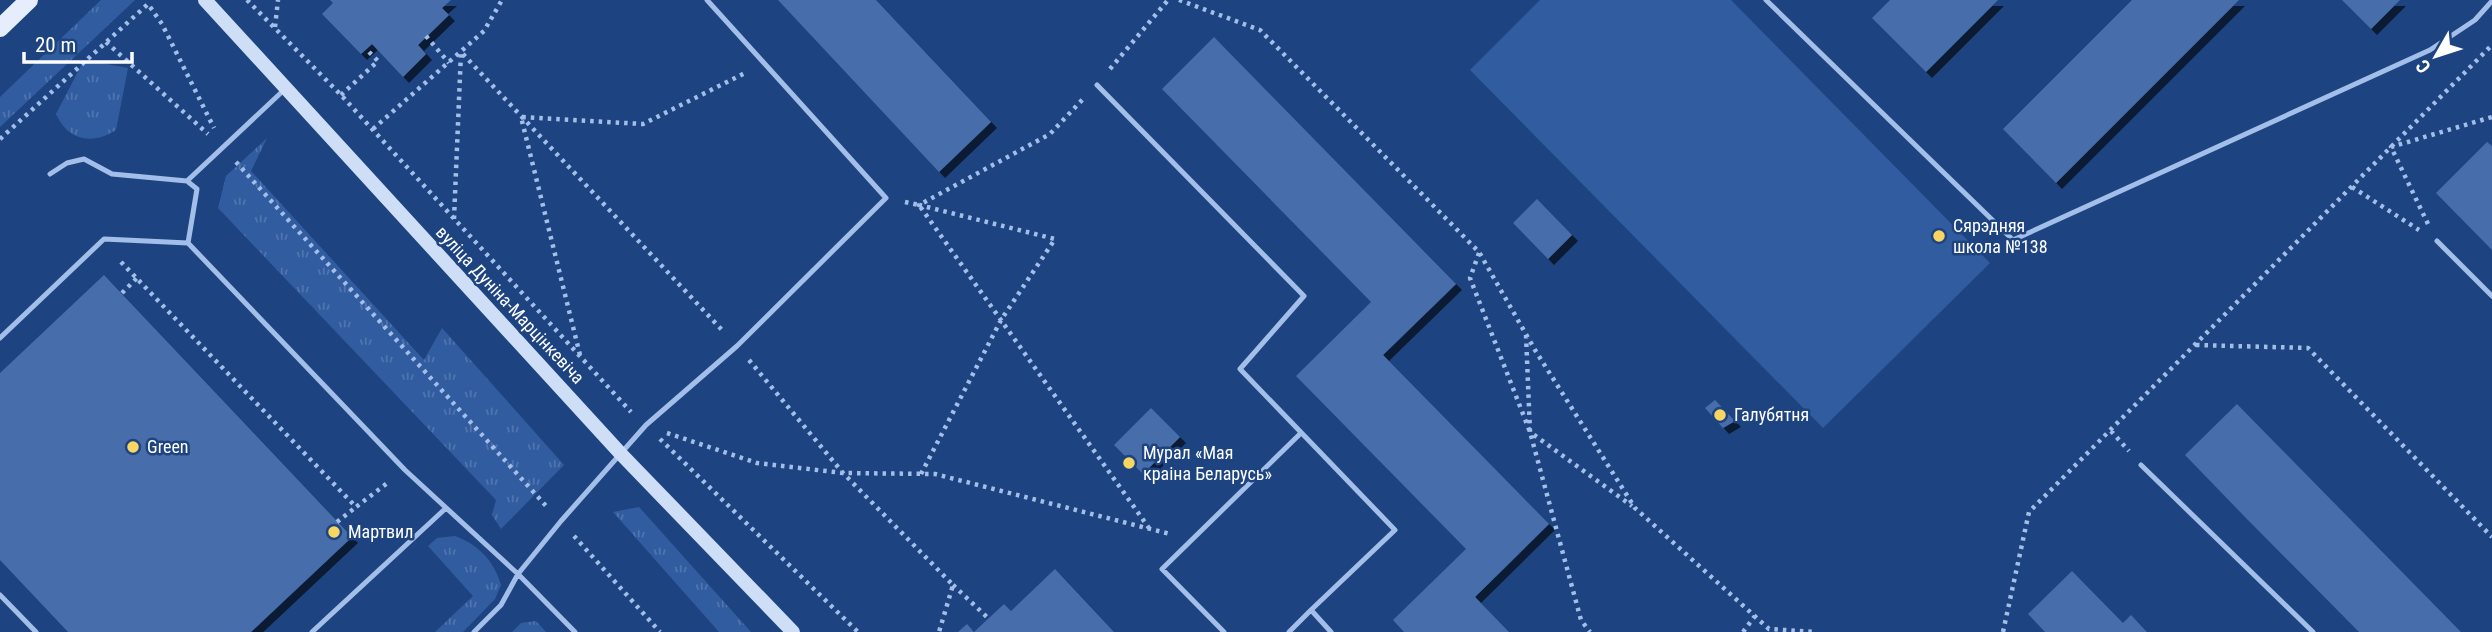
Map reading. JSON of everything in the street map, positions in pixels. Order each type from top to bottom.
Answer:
[{"type":"main road","points":[[0,27],[29,0]]},
{"type":"street","name":"вуліца Дуніна-Марцінкевіча","points":[[205,0],[621,454],[793,632]]},
{"type":"lane","points":[[474,632],[501,605],[518,574],[561,521],[646,425],[737,346],[886,198],[707,0]]},
{"type":"lane","points":[[1766,0],[2013,240],[2430,50],[2474,20],[2492,1]]},
{"type":"lane","points":[[1097,85],[1304,296],[1240,369],[1395,530],[1289,632]]},
{"type":"lane","points":[[187,181],[285,89]]},
{"type":"lane","points":[[50,174],[67,163],[84,159],[112,174],[187,181],[197,189],[188,243]]},
{"type":"lane","points":[[0,338],[104,239],[188,243],[405,470],[444,509],[518,574],[575,632]]},
{"type":"lane","points":[[2437,241],[2492,296]]},
{"type":"lane","points":[[1224,632],[1162,569],[1301,433]]},
{"type":"lane","points":[[2141,465],[2313,632]]},
{"type":"lane","points":[[312,632],[444,509]]},
{"type":"lane","points":[[0,595],[36,632]]},
{"type":"lane","points":[[1311,610],[1331,632]]},
{"type":"path","points":[[247,0],[373,129],[646,425],[859,632]]},
{"type":"path","points":[[275,28],[278,0]]},
{"type":"path","points":[[373,129],[484,31],[502,0]]},
{"type":"path","points":[[919,205],[1049,134],[1097,85],[1168,0]]},
{"type":"path","points":[[1179,0],[1260,30],[1479,252],[1526,334],[1635,508]]},
{"type":"path","points":[[0,139],[148,4],[162,24],[224,148]]},
{"type":"path","points":[[426,36],[449,62]]},
{"type":"path","points":[[106,42],[224,148],[433,384],[660,632]]},
{"type":"path","points":[[2003,632],[2029,512],[2492,45]]},
{"type":"path","points":[[341,95],[378,61],[366,49]]},
{"type":"path","points":[[461,52],[737,346],[843,473],[989,618]]},
{"type":"path","points":[[454,219],[461,52]]},
{"type":"path","points":[[521,117],[643,124],[764,63]]},
{"type":"path","points":[[521,117],[580,356]]},
{"type":"path","points":[[2391,147],[2492,117]]},
{"type":"path","points":[[2391,147],[2437,241]]},
{"type":"path","points":[[2352,187],[2437,241]]},
{"type":"path","points":[[886,198],[1055,239],[1002,320],[921,474]]},
{"type":"path","points":[[919,205],[1150,529]]},
{"type":"path","points":[[1479,252],[1470,278],[1530,432],[1581,620],[1590,632]]},
{"type":"path","points":[[112,253],[356,508]]},
{"type":"path","points":[[121,293],[137,278]]},
{"type":"path","points":[[1526,334],[1530,432]]},
{"type":"path","points":[[2195,345],[2308,348],[2492,537]]},
{"type":"path","points":[[646,425],[757,463],[843,473],[935,474],[1192,540]]},
{"type":"path","points":[[1530,432],[1635,508],[1769,629],[1816,632]]},
{"type":"path","points":[[337,522],[405,470]]},
{"type":"path","points":[[939,632],[953,585]]},
{"type":"path","points":[[1743,632],[1755,616]]},
{"type":"green space","points":[[101,0],[135,0],[0,127],[0,97]]},
{"type":"green space","points":[[1540,0],[1731,0],[1990,263],[1823,428],[1470,70]]},
{"type":"green space","points":[[84,60],[128,68],[116,130],[99,138],[74,135],[56,114]]},
{"type":"green space","points":[[267,138],[251,171],[424,360],[442,328],[564,465],[501,529],[492,515],[496,500],[218,208],[226,176]]},
{"type":"green space","points":[[639,507],[751,632],[719,632],[613,512]]},
{"type":"green space","points":[[455,536],[471,544],[490,561],[501,585],[495,599],[463,632],[435,632],[473,596],[428,546],[437,538]]},
{"type":"green space","points":[[536,621],[546,632],[512,632],[521,623]]},
{"type":"building","points":[[330,0],[451,0],[442,8],[449,15],[418,45],[426,54],[403,77],[372,44],[361,54],[322,14],[333,3]]},
{"type":"building","points":[[778,0],[876,0],[991,122],[939,172]]},
{"type":"building","points":[[1890,0],[1998,0],[1926,72],[1872,18]]},
{"type":"building","points":[[2132,0],[2239,0],[2056,183],[2003,129]]},
{"type":"building","points":[[2342,0],[2400,0],[2371,29]]},
{"type":"building","points":[[1214,37],[1456,284],[1383,355],[1549,524],[1475,597],[1509,632],[1404,632],[1393,620],[1466,549],[1296,376],[1371,302],[1162,89]]},
{"type":"building","points":[[2487,142],[2492,146],[2492,250],[2436,193]]},
{"type":"building","points":[[1537,199],[1572,235],[1548,259],[1513,223]]},
{"type":"building","name":"Green","points":[[104,275],[352,537],[251,632],[68,632],[0,560],[0,373]]},
{"type":"building","name":"Галубятня","points":[[1715,400],[1735,421],[1723,428],[1705,408]]},
{"type":"building","points":[[2237,404],[2461,632],[2359,632],[2244,516],[2185,455]]},
{"type":"building","points":[[1151,408],[1180,437],[1143,474],[1114,445]]},
{"type":"building","points":[[1055,569],[1114,632],[974,632],[1004,604],[1011,611]]},
{"type":"building","points":[[2072,571],[2123,623],[2131,615],[2147,632],[2045,632],[2028,614]]},
{"type":"building","points":[[967,624],[974,632],[958,632]]},
{"type":"place","name":"Сярэдняя школа №138","points":[[1939,236]]},
{"type":"place","name":"Галубятня","points":[[1720,415]]},
{"type":"place","name":"Green","points":[[133,447]]},
{"type":"place","name":"Мурал «Мая краіна Беларусь»","points":[[1129,463]]},
{"type":"place","name":"Мартвил","points":[[334,532]]}]
